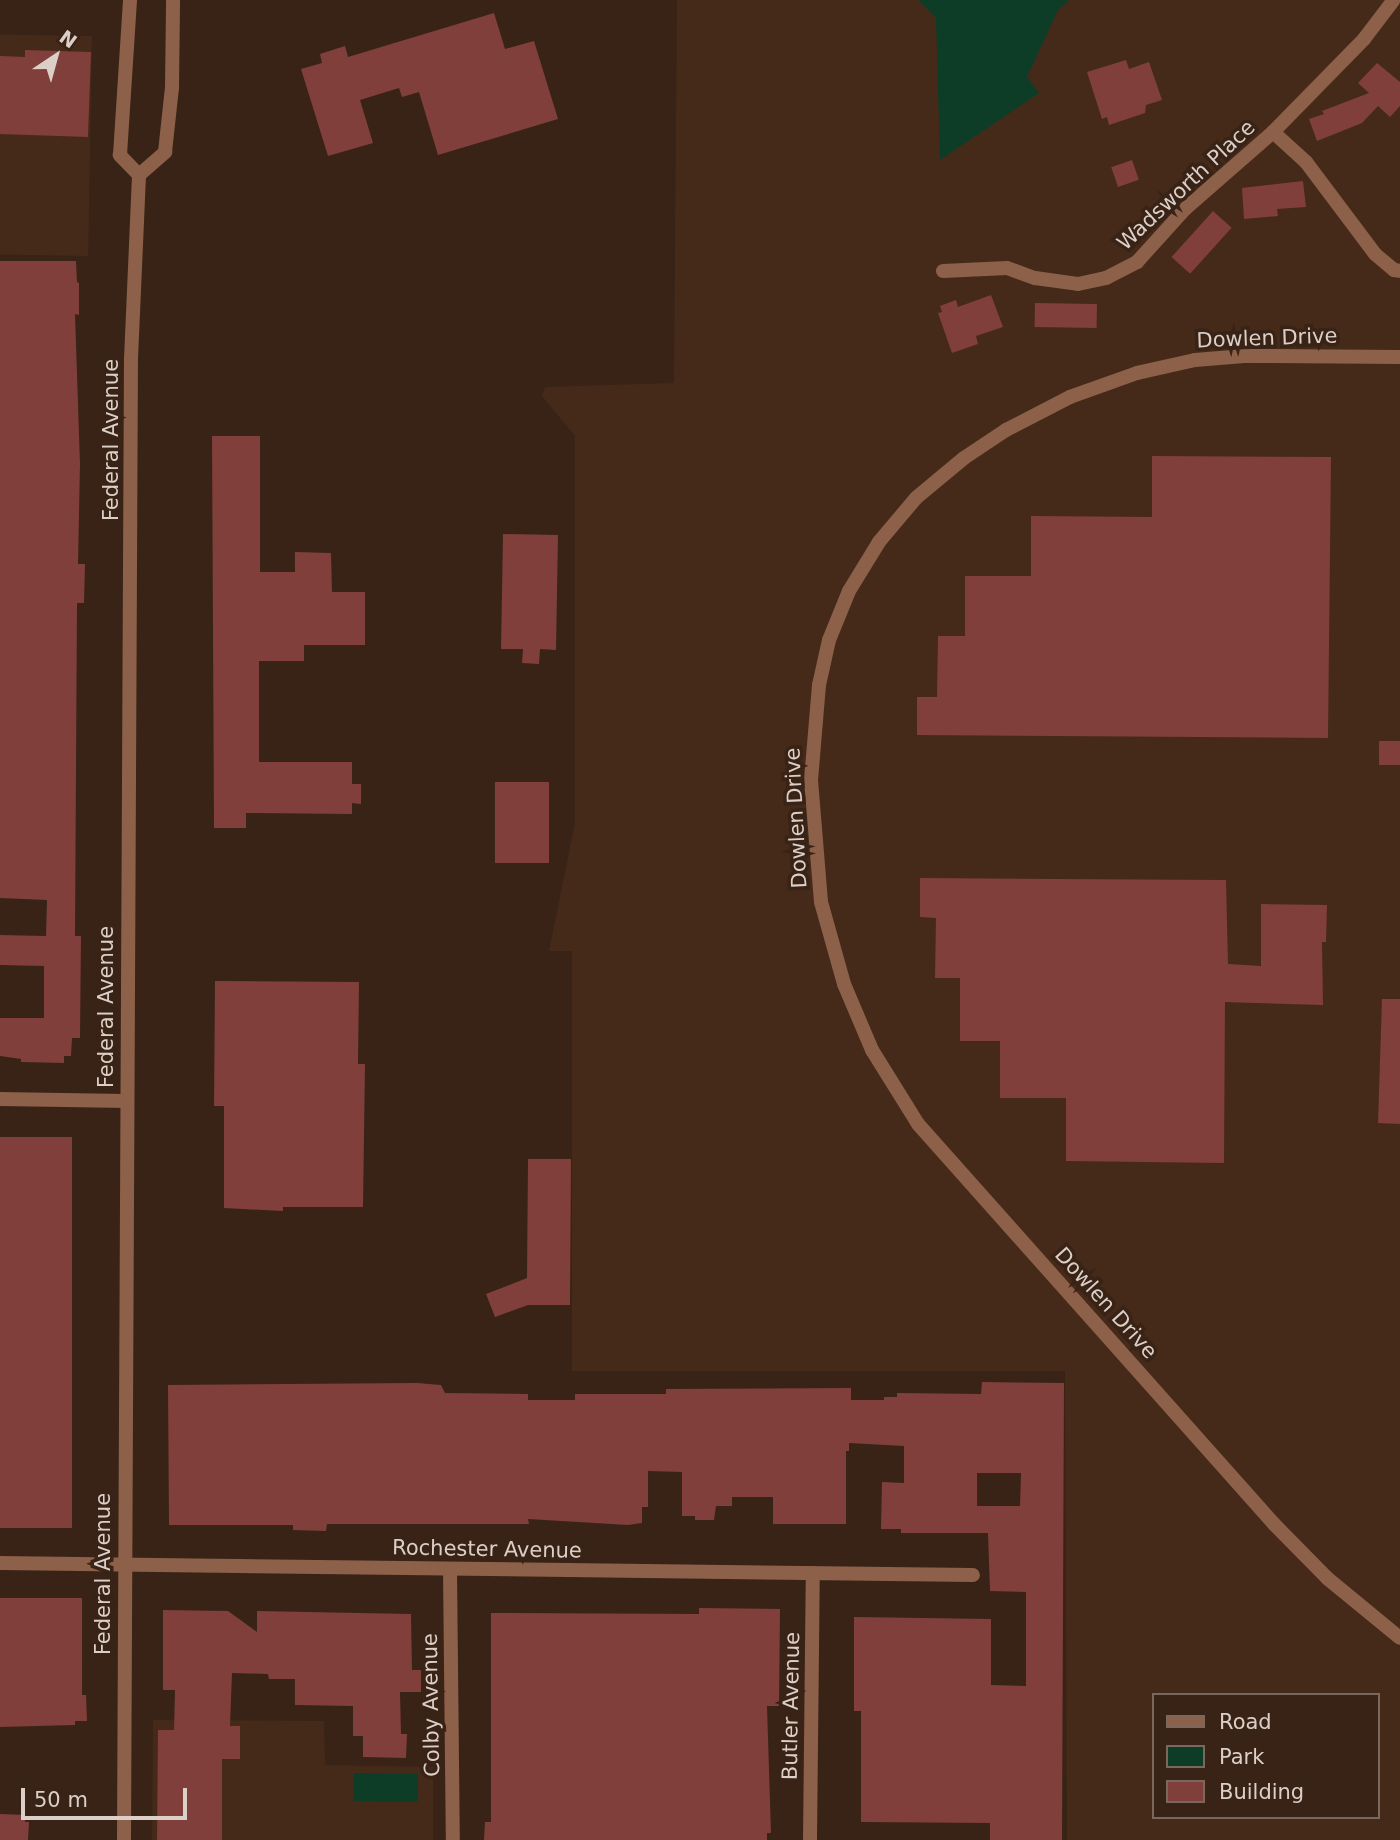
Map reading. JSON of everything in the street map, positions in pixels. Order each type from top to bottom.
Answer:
[{"type":"street","points":[[130,0],[120,155],[139,175],[165,152],[172,88],[173,0]]},
{"type":"street","points":[[1273,132],[1395,4]]},
{"type":"street","name":"Wadsworth Place","points":[[943,271],[1007,268],[1035,278],[1078,284],[1106,278],[1137,262],[1203,192],[1273,132],[1306,162],[1375,254],[1394,270],[1400,271]]},
{"type":"street","name":"Federal Avenue","points":[[124,1840],[123,1564],[131,359],[139,175]]},
{"type":"street","name":"Dowlen Drive","points":[[1400,357],[1244,356],[1195,360],[1137,373],[1070,397],[1006,430],[964,458],[916,498],[879,542],[849,591],[830,640],[819,685],[811,780],[821,902],[844,984],[872,1050],[918,1124],[1274,1524],[1327,1578],[1400,1638]]},
{"type":"street","points":[[0,1099],[127,1101]]},
{"type":"street","name":"Rochester Avenue","points":[[0,1563],[973,1575]]},
{"type":"street","name":"Colby Avenue","points":[[450,1570],[453,1840]]},
{"type":"street","name":"Butler Avenue","points":[[810,1840],[813,1573]]},
{"type":"shaded area","points":[[677,0],[1400,0],[1400,1840],[1067,1840],[1065,1371],[572,1371],[572,951],[549,951],[575,823],[575,436],[542,396],[545,387],[674,383]]},
{"type":"shaded area","points":[[0,34],[92,36],[88,256],[0,254]]},
{"type":"shaded area","points":[[153,1720],[324,1721],[325,1765],[433,1767],[433,1840],[152,1840]]},
{"type":"green space","points":[[918,0],[1069,0],[1058,10],[1027,77],[1039,93],[940,160],[936,18]]},
{"type":"green space","points":[[354,1773],[418,1774],[418,1802],[354,1801]]},
{"type":"building","points":[[494,13],[505,49],[534,41],[558,119],[438,155],[419,92],[402,97],[399,88],[360,100],[373,143],[328,156],[301,69],[322,63],[320,54],[345,46],[348,57]]},
{"type":"building","points":[[25,50],[91,52],[88,137],[0,134],[0,56],[25,57]]},
{"type":"building","points":[[1126,60],[1129,69],[1149,62],[1162,100],[1146,105],[1145,113],[1109,125],[1107,117],[1102,119],[1087,72]]},
{"type":"building","points":[[1377,63],[1400,82],[1400,106],[1390,117],[1378,106],[1362,123],[1317,141],[1309,119],[1324,114],[1322,111],[1369,93],[1358,83]]},
{"type":"building","points":[[1132,160],[1139,180],[1118,187],[1111,167]]},
{"type":"building","points":[[1303,181],[1306,207],[1277,209],[1278,216],[1244,219],[1242,188]]},
{"type":"building","points":[[1213,211],[1232,228],[1190,274],[1172,257]]},
{"type":"building","points":[[0,261],[76,261],[79,283],[79,315],[75,314],[80,464],[78,564],[85,564],[84,603],[77,603],[75,936],[81,936],[80,1038],[72,1038],[71,1056],[64,1056],[64,1063],[21,1062],[21,1059],[0,1056],[0,1018],[44,1018],[44,966],[0,965],[0,935],[46,936],[47,900],[0,898]]},
{"type":"building","points":[[991,295],[1003,327],[976,336],[978,344],[952,353],[938,313],[942,312],[940,306],[956,300],[958,307]]},
{"type":"building","points":[[1035,303],[1097,304],[1097,328],[1035,327]]},
{"type":"building","points":[[212,436],[260,436],[260,572],[295,572],[295,552],[331,553],[332,592],[365,592],[365,645],[304,645],[304,661],[259,661],[259,762],[352,762],[352,784],[361,784],[361,804],[352,803],[352,814],[246,813],[246,828],[214,828]]},
{"type":"building","points":[[1152,456],[1331,457],[1328,738],[917,735],[917,697],[937,697],[938,636],[965,636],[965,576],[1031,576],[1031,516],[1152,517]]},
{"type":"building","points":[[503,534],[558,535],[556,650],[540,649],[539,664],[522,663],[523,649],[501,649]]},
{"type":"building","points":[[1379,741],[1400,741],[1400,765],[1379,765]]},
{"type":"building","points":[[495,782],[549,782],[549,863],[495,863]]},
{"type":"building","points":[[920,878],[1226,880],[1228,964],[1261,966],[1261,904],[1327,905],[1326,942],[1322,942],[1323,1005],[1225,1002],[1224,1163],[1066,1161],[1066,1098],[1000,1098],[1000,1041],[960,1041],[960,978],[935,978],[936,918],[920,917]]},
{"type":"building","points":[[215,981],[359,982],[358,1064],[365,1064],[363,1207],[283,1207],[283,1211],[224,1208],[224,1106],[214,1106]]},
{"type":"building","points":[[1382,999],[1400,999],[1400,1124],[1378,1123]]},
{"type":"building","points":[[0,1137],[72,1137],[72,1528],[0,1528]]},
{"type":"building","points":[[528,1159],[571,1159],[570,1305],[528,1305],[495,1317],[486,1294],[527,1278]]},
{"type":"building","points":[[982,1382],[1064,1383],[1062,1840],[990,1840],[990,1823],[861,1822],[861,1711],[854,1711],[854,1617],[991,1619],[991,1685],[1026,1686],[1026,1592],[990,1591],[988,1533],[901,1533],[901,1529],[881,1529],[882,1482],[904,1483],[904,1446],[849,1443],[849,1451],[846,1451],[846,1524],[773,1524],[773,1497],[732,1497],[732,1506],[716,1506],[714,1520],[695,1520],[695,1516],[682,1516],[682,1472],[648,1471],[648,1507],[642,1507],[642,1523],[628,1525],[528,1519],[529,1524],[327,1524],[326,1531],[293,1530],[293,1525],[169,1525],[168,1385],[417,1383],[441,1385],[445,1393],[528,1394],[528,1400],[575,1400],[575,1394],[666,1394],[666,1389],[851,1388],[851,1400],[884,1400],[884,1397],[897,1397],[897,1393],[981,1394]],"holes":[[[977,1473],[1021,1473],[1020,1506],[977,1506]]]},
{"type":"building","points":[[0,1598],[82,1598],[82,1695],[86,1695],[87,1721],[75,1721],[75,1725],[0,1727]]},
{"type":"building","points":[[699,1608],[780,1609],[779,1706],[767,1706],[771,1833],[767,1833],[767,1840],[484,1840],[485,1822],[491,1822],[491,1613],[699,1614]]},
{"type":"building","points":[[163,1610],[228,1611],[257,1632],[257,1611],[411,1614],[412,1670],[421,1670],[421,1692],[400,1692],[401,1734],[407,1734],[406,1758],[363,1757],[363,1736],[353,1736],[353,1706],[295,1705],[295,1679],[269,1679],[268,1674],[232,1673],[230,1726],[240,1726],[240,1759],[222,1759],[222,1840],[157,1840],[158,1730],[174,1730],[175,1690],[163,1690]]},
{"type":"building","points":[[0,1814],[25,1815],[25,1822],[29,1822],[28,1840],[0,1840]]}]
